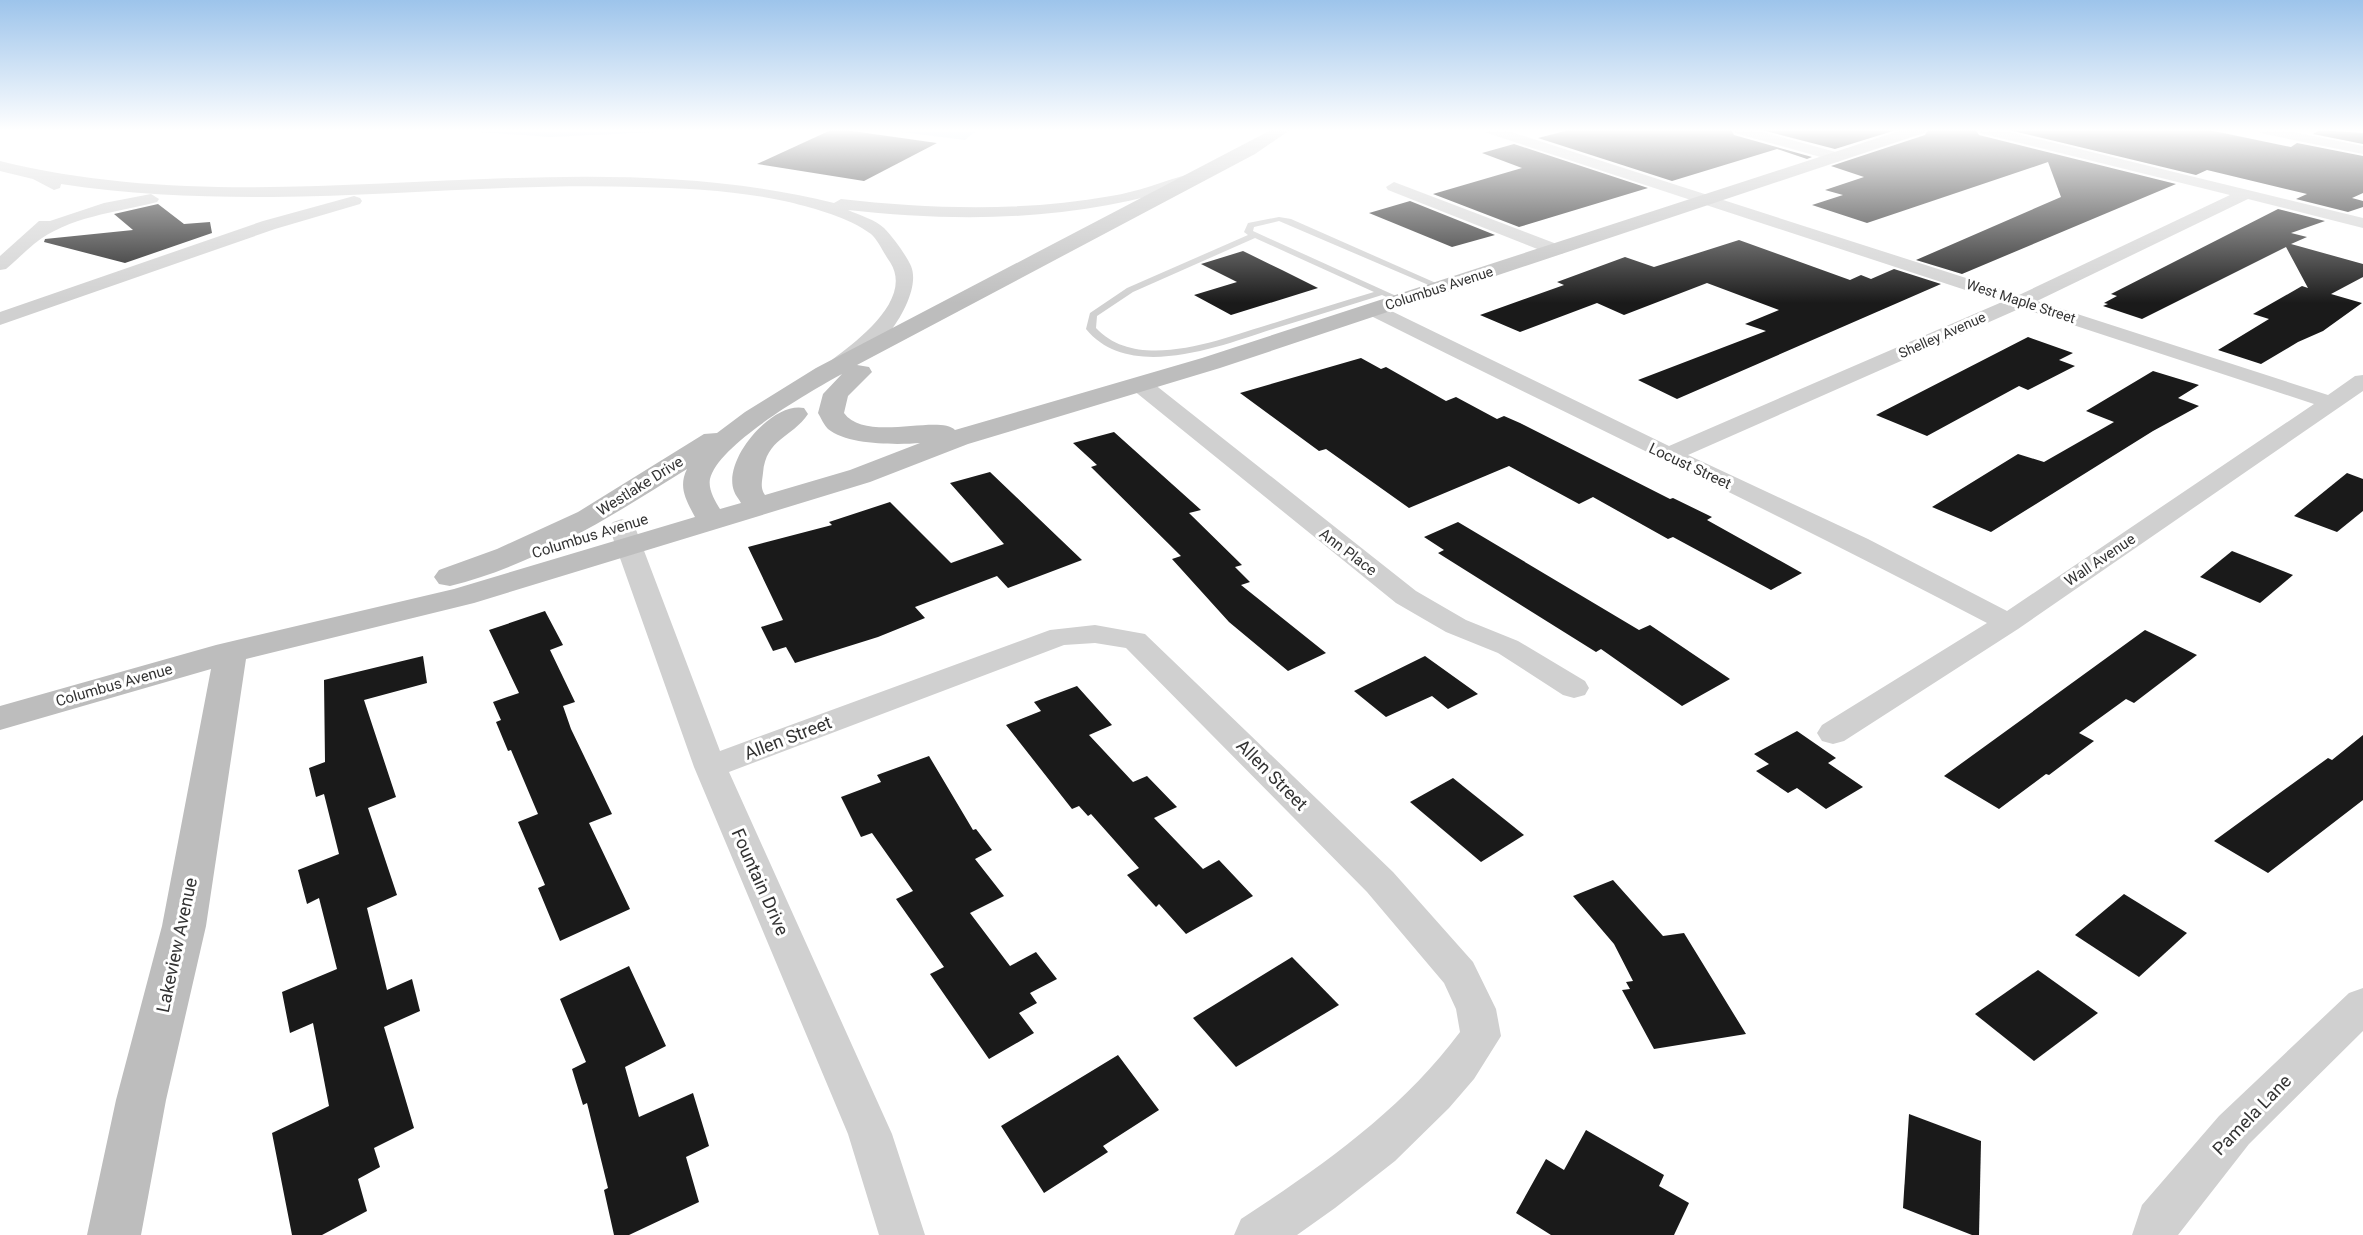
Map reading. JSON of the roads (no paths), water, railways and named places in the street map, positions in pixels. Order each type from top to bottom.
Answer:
[{"type":"street","points":[[0,265],[31,238],[56,211],[60,201],[54,188]]},
{"type":"street","points":[[141,188],[211,192]]},
{"type":"street","points":[[31,238],[61,222],[110,207],[161,197],[211,192],[370,188]]},
{"type":"street","points":[[0,320],[280,222],[365,198],[421,188]]},
{"type":"street","points":[[730,188],[845,205],[901,209],[1045,208],[1084,204],[1150,192],[1162,188]]},
{"type":"street","points":[[753,498],[750,462],[756,448],[769,434],[848,369],[909,329],[1177,188]]},
{"type":"street","points":[[1396,188],[1556,250]]},
{"type":"street","name":"West Maple Street","points":[[1671,188],[2332,403]]},
{"type":"street","name":"Columbus Avenue","points":[[228,653],[450,577],[625,536],[753,498],[860,476],[958,438],[1141,385],[1385,301],[1441,287],[1746,188]]},
{"type":"street","points":[[2220,188],[2363,223]]},
{"type":"street","points":[[768,193],[833,210],[861,221],[883,235],[902,264],[904,279],[902,298],[892,316],[848,369],[834,398],[831,409],[834,419],[845,428],[860,433],[906,437],[1007,424]]},
{"type":"street","name":"Shelley Avenue","points":[[1668,455],[2021,301],[2246,194]]},
{"type":"street","name":"Locust Street","points":[[1385,301],[1668,455],[1859,545],[2008,623]]},
{"type":"street","points":[[707,512],[696,477],[702,463],[715,448],[790,394],[848,369]]},
{"type":"street","name":"Wall Avenue","points":[[1833,733],[2008,623],[2363,381]]},
{"type":"street","name":"Ann Place","points":[[1141,385],[1318,529],[1406,597],[1456,626],[1508,647],[1574,688]]},
{"type":"street","name":"Westlake Drive","points":[[450,577],[508,556],[588,518],[790,394]]},
{"type":"street","name":"Columbus Avenue","points":[[0,717],[228,653],[463,596],[625,536]]},
{"type":"street","name":"Fountain Drive","points":[[625,536],[710,767],[870,1134],[902,1235]]},
{"type":"street","name":"Allen Street","points":[[710,767],[1060,636],[1095,634],[1135,640],[1380,882],[1459,973],[1476,1010],[1481,1036],[1470,1052],[1408,1121],[1328,1189],[1257,1235]]},
{"type":"street","name":"Lakeview Avenue","points":[[114,1235],[141,1100],[184,926],[229,665],[228,653]]},
{"type":"street","name":"Pamela Lane","points":[[2155,1235],[2158,1221],[2234,1130],[2363,1005]]},
{"type":"lane","points":[[1385,301],[1248,232],[1251,225],[1270,220],[1288,221],[1441,287]]},
{"type":"lane","points":[[1255,235],[1130,290],[1093,315],[1091,329],[1105,343],[1132,350],[1161,353],[1192,351],[1385,301]]}]
